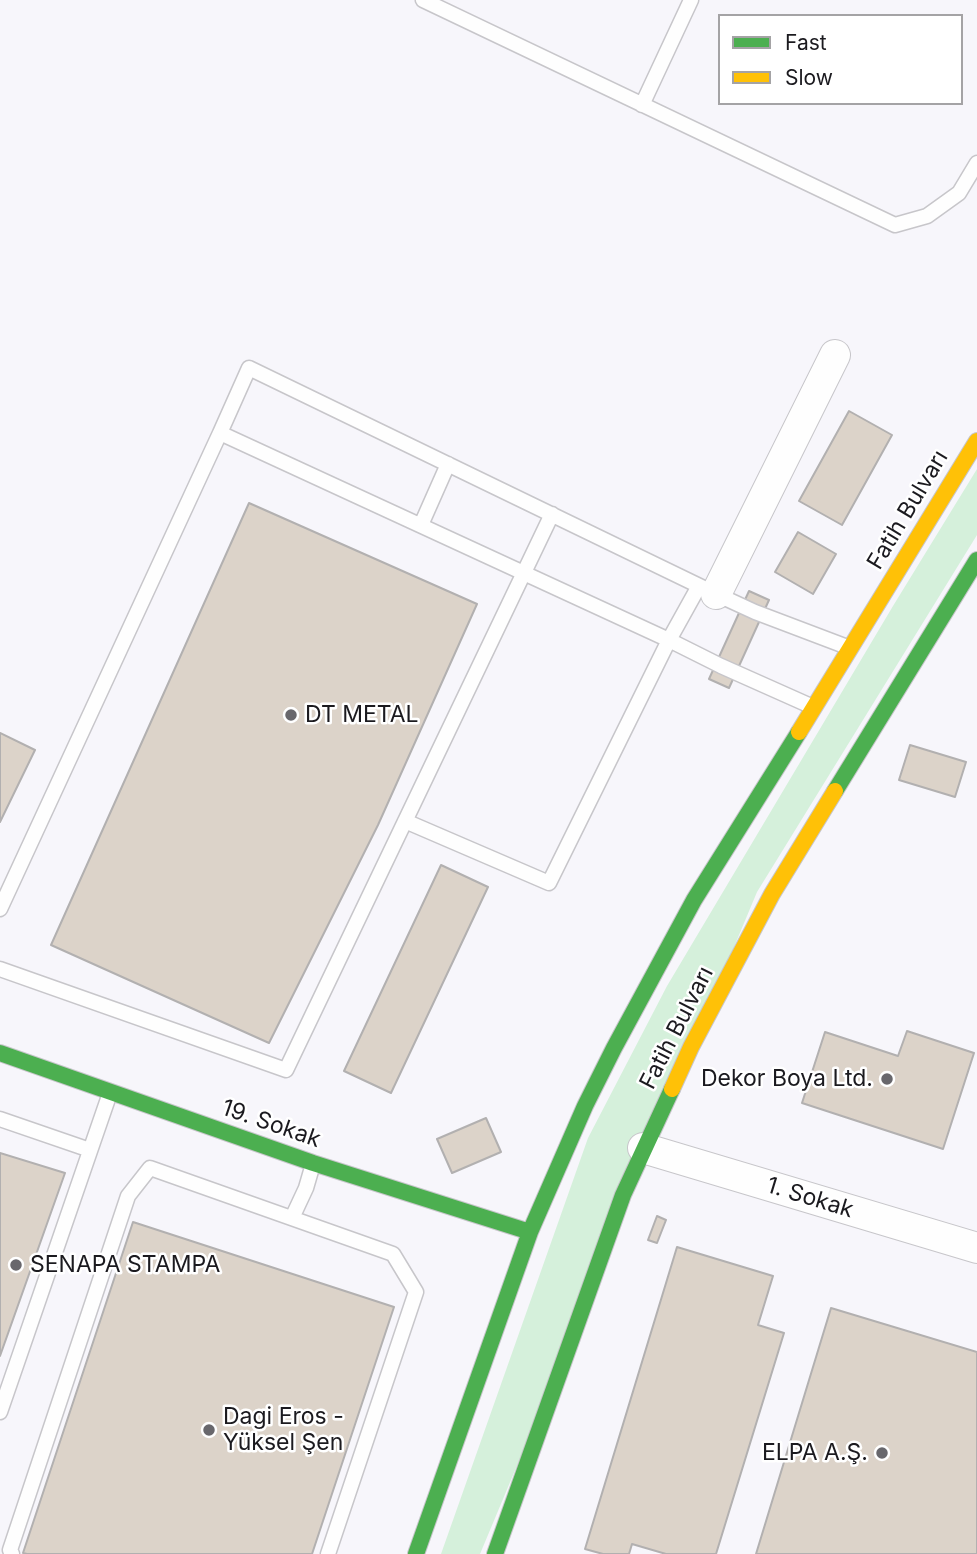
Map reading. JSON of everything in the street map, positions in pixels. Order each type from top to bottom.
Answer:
[{"type":"main road","name":"Fatih Bulvarı","points":[[416,1554],[530,1232],[585,1106],[614,1048],[694,900],[977,441]]},
{"type":"main road","name":"Fatih Bulvarı","points":[[495,1554],[622,1195],[691,1046],[772,894],[977,560]]},
{"type":"main road","name":"19. Sokak","points":[[0,1053],[313,1163],[530,1232]]},
{"type":"street","points":[[707,590],[835,355]]},
{"type":"street","name":"1. Sokak","points":[[643,1148],[977,1248]]},
{"type":"lane","points":[[423,0],[895,225],[927,216],[959,193],[977,163]]},
{"type":"lane","points":[[642,105],[691,0]]},
{"type":"lane","points":[[0,909],[249,368],[707,590],[755,612],[851,649]]},
{"type":"lane","points":[[220,433],[814,707]]},
{"type":"lane","points":[[421,525],[448,464]]},
{"type":"lane","points":[[0,969],[286,1070],[552,514]]},
{"type":"lane","points":[[405,821],[549,883],[669,640],[707,590]]},
{"type":"lane","points":[[0,1412],[111,1092]]},
{"type":"lane","points":[[0,1119],[90,1150]]},
{"type":"lane","points":[[292,1218],[306,1188],[313,1163]]},
{"type":"lane","points":[[12,1554],[10,1550],[128,1196],[149,1168],[393,1254],[416,1292],[328,1554]]},
{"type":"green space","points":[[977,469],[977,535],[757,892],[480,1554],[441,1554],[588,1138],[667,986]]},
{"type":"building","points":[[849,411],[892,435],[842,525],[799,501]]},
{"type":"building","name":"DT METAL","points":[[249,503],[477,604],[378,825],[269,1043],[51,945]]},
{"type":"building","points":[[798,532],[836,554],[813,594],[775,572]]},
{"type":"building","points":[[749,591],[769,600],[729,688],[709,679]]},
{"type":"building","points":[[0,733],[35,750],[0,822]]},
{"type":"building","points":[[910,745],[966,762],[955,797],[899,780]]},
{"type":"building","points":[[441,865],[488,887],[391,1093],[344,1071]]},
{"type":"building","name":"Dekor Boya Ltd.","points":[[907,1031],[974,1053],[943,1149],[802,1103],[825,1032],[898,1056]]},
{"type":"building","points":[[486,1118],[501,1152],[452,1173],[437,1139]]},
{"type":"building","name":"SENAPA STAMPA","points":[[0,1153],[65,1173],[0,1356]]},
{"type":"building","points":[[657,1216],[666,1220],[657,1243],[648,1240]]},
{"type":"building","name":"Dagi Eros - Yüksel Şen","points":[[133,1222],[394,1307],[312,1554],[23,1553]]},
{"type":"building","points":[[677,1247],[773,1276],[758,1325],[784,1333],[716,1554],[666,1554],[632,1544],[629,1554],[603,1554],[585,1549]]},
{"type":"building","name":"ELPA A.Ş.","points":[[831,1308],[977,1352],[977,1554],[756,1554]]},
{"type":"traffic: fast","points":[[835,791],[977,560]]},
{"type":"traffic: fast","points":[[416,1554],[530,1232],[585,1106],[694,900],[799,732]]},
{"type":"traffic: fast","points":[[0,1053],[313,1163],[530,1232]]},
{"type":"traffic: fast","points":[[495,1554],[623,1195],[672,1089]]},
{"type":"traffic: slow","points":[[799,732],[977,441]]},
{"type":"traffic: slow","points":[[672,1089],[691,1047],[772,894],[835,791]]},
{"type":"place","name":"DT METAL","points":[[291,715]]},
{"type":"place","name":"Dekor Boya Ltd.","points":[[887,1079]]},
{"type":"place","name":"SENAPA STAMPA","points":[[16,1265]]},
{"type":"place","name":"Dagi Eros - Yüksel Şen","points":[[209,1430]]},
{"type":"place","name":"ELPA A.Ş.","points":[[882,1453]]}]
